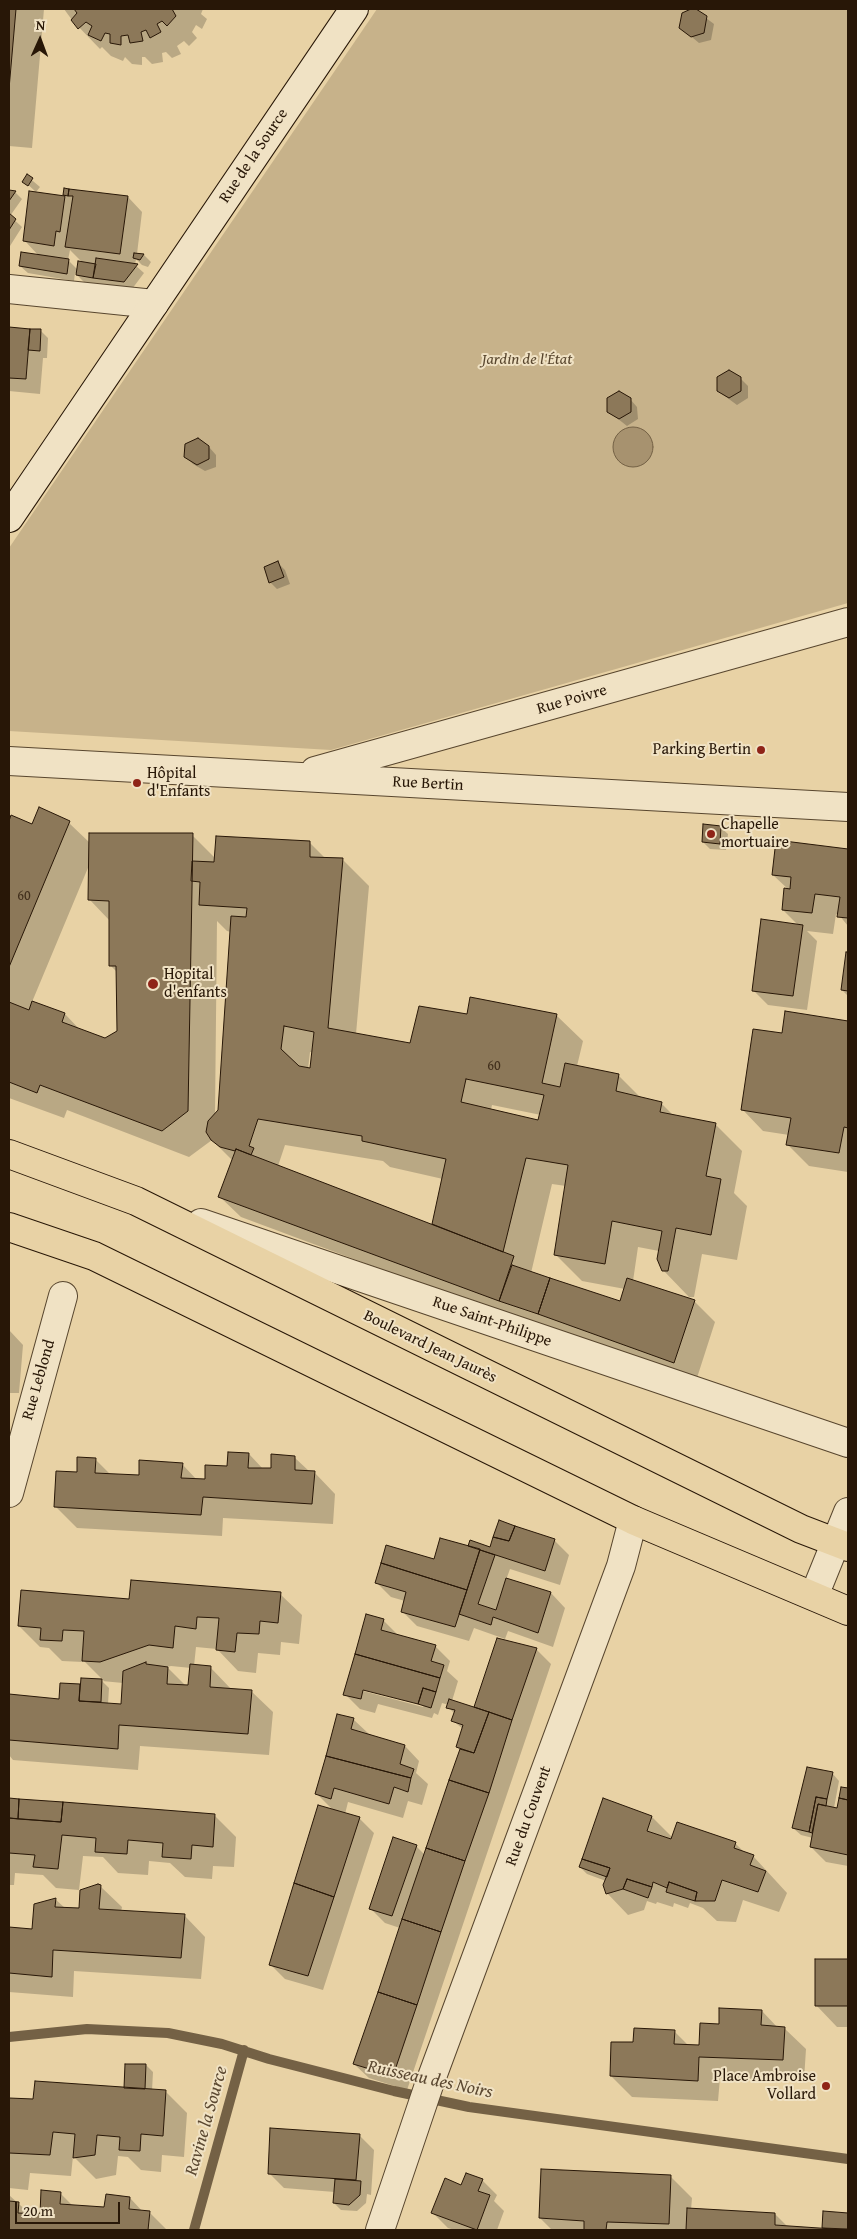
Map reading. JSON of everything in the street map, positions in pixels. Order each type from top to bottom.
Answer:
[{"type":"main road","name":"Boulevard Jean Jaurès","points":[[9,1154],[136,1201],[767,1512],[842,1545]]},
{"type":"main road","points":[[9,1227],[94,1256],[633,1520],[848,1611]]},
{"type":"street","name":"Rue de la Source","points":[[9,518],[354,9]]},
{"type":"street","points":[[9,289],[154,304]]},
{"type":"street","name":"Rue Poivre","points":[[295,777],[848,622]]},
{"type":"street","name":"Rue Bertin","points":[[9,761],[848,807]]},
{"type":"street","name":"Rue Saint-Philippe","points":[[136,1201],[848,1443]]},
{"type":"street","name":"Rue Leblond","points":[[9,1493],[62,1296]]},
{"type":"street","points":[[814,1596],[842,1545],[848,1512]]},
{"type":"street","name":"Rue du Couvent","points":[[380,2230],[429,2085],[621,1566],[633,1520]]},
{"type":"green space","name":"Jardin de l'État","points":[[377,9],[848,9],[848,603],[331,750],[9,731],[9,548]]},
{"type":"shaded area","points":[[633,427],[647,433],[653,447],[647,461],[633,467],[619,461],[613,447],[619,433]]},
{"type":"building","points":[[9,9],[16,9],[9,89]]},
{"type":"building","points":[[74,9],[172,9],[176,16],[167,26],[162,21],[157,24],[161,32],[150,38],[146,30],[141,32],[143,41],[130,43],[128,35],[121,36],[121,45],[110,43],[110,34],[105,33],[101,41],[88,35],[92,26],[86,22],[78,29],[71,20],[77,13]]},
{"type":"building","points":[[696,9],[707,16],[704,33],[691,37],[679,28],[682,13]]},
{"type":"building","points":[[27,174],[33,178],[28,186],[22,182]]},
{"type":"building","points":[[64,188],[69,189],[68,196],[63,195]]},
{"type":"building","points":[[69,189],[128,196],[120,254],[65,247],[73,196],[68,196]]},
{"type":"building","points":[[9,190],[16,191],[9,201]]},
{"type":"building","points":[[29,191],[65,196],[60,232],[56,231],[54,246],[23,241]]},
{"type":"building","points":[[9,213],[16,219],[9,230]]},
{"type":"building","points":[[21,252],[69,259],[67,274],[19,266]]},
{"type":"building","points":[[134,253],[144,254],[140,260],[133,258]]},
{"type":"building","points":[[96,258],[138,264],[124,282],[93,278]]},
{"type":"building","points":[[78,261],[96,264],[93,278],[76,275]]},
{"type":"building","points":[[9,327],[30,329],[26,379],[9,378]]},
{"type":"building","points":[[30,329],[41,329],[40,351],[28,350]]},
{"type":"building","points":[[729,370],[741,377],[741,391],[729,398],[717,391],[717,377]]},
{"type":"building","points":[[619,391],[631,398],[631,412],[619,419],[607,412],[607,398]]},
{"type":"building","points":[[198,438],[209,446],[209,459],[197,465],[184,457],[185,444]]},
{"type":"building","points":[[278,561],[284,577],[269,583],[264,567]]},
{"type":"building","points":[[39,807],[70,821],[9,967],[9,821],[11,815],[32,824]]},
{"type":"building","name":"Chapelle mortuaire","points":[[703,824],[721,826],[720,844],[702,842]]},
{"type":"building","name":"Hopital d'enfants","points":[[89,833],[193,833],[188,1111],[162,1131],[40,1085],[37,1093],[9,1082],[9,1002],[29,1010],[32,1001],[65,1013],[62,1022],[105,1038],[117,1031],[116,966],[109,966],[109,901],[88,900]]},
{"type":"building","points":[[216,836],[310,841],[310,857],[343,858],[328,1028],[410,1043],[419,1006],[467,1014],[470,997],[557,1014],[542,1083],[560,1087],[565,1063],[619,1074],[616,1091],[662,1102],[660,1112],[716,1123],[706,1176],[721,1179],[711,1235],[676,1228],[668,1271],[662,1271],[657,1259],[662,1231],[612,1221],[605,1264],[554,1255],[568,1165],[526,1158],[503,1252],[432,1224],[446,1159],[362,1141],[362,1136],[258,1119],[249,1146],[254,1148],[251,1155],[236,1149],[235,1151],[220,1147],[211,1140],[206,1132],[208,1121],[218,1110],[231,916],[246,917],[247,908],[199,905],[200,882],[191,881],[192,861],[214,862]],"holes":[[[284,1026],[314,1032],[310,1068],[299,1066],[281,1049]],[[466,1079],[544,1095],[538,1120],[461,1102]]]},
{"type":"building","points":[[776,840],[848,849],[848,918],[837,917],[840,897],[815,894],[812,913],[782,910],[784,888],[790,889],[791,877],[772,875]]},
{"type":"building","points":[[761,919],[803,925],[793,996],[752,991]]},
{"type":"building","points":[[846,952],[848,952],[848,991],[841,990]]},
{"type":"building","points":[[785,1011],[848,1021],[848,1128],[844,1127],[839,1153],[786,1145],[791,1118],[741,1110],[753,1029],[782,1033]]},
{"type":"building","points":[[236,1149],[514,1256],[499,1301],[218,1197]]},
{"type":"building","points":[[512,1265],[550,1278],[538,1314],[499,1301]]},
{"type":"building","points":[[550,1278],[620,1301],[627,1278],[695,1300],[674,1363],[538,1314]]},
{"type":"building","points":[[228,1452],[249,1453],[248,1468],[271,1468],[271,1454],[295,1456],[295,1470],[315,1471],[312,1504],[203,1497],[201,1515],[54,1507],[56,1471],[77,1472],[77,1457],[96,1458],[95,1473],[139,1475],[139,1460],[183,1463],[181,1478],[205,1479],[205,1465],[227,1466]]},
{"type":"building","points":[[499,1520],[515,1526],[509,1541],[493,1537]]},
{"type":"building","points":[[515,1526],[555,1539],[545,1571],[468,1546],[470,1540],[490,1547],[493,1537],[509,1541]]},
{"type":"building","points":[[440,1538],[480,1549],[467,1590],[381,1563],[386,1545],[434,1559]]},
{"type":"building","points":[[480,1550],[495,1555],[478,1604],[496,1610],[506,1578],[551,1592],[538,1633],[493,1617],[491,1625],[459,1614]]},
{"type":"building","points":[[381,1563],[467,1590],[455,1627],[401,1612],[406,1592],[375,1583]]},
{"type":"building","points":[[131,1580],[281,1592],[278,1623],[260,1621],[259,1634],[237,1633],[235,1652],[216,1650],[219,1618],[197,1617],[196,1629],[175,1626],[173,1648],[149,1645],[100,1662],[82,1661],[84,1631],[63,1630],[62,1641],[40,1640],[41,1628],[18,1626],[21,1590],[129,1599]]},
{"type":"building","points":[[366,1614],[384,1619],[381,1630],[436,1645],[431,1661],[444,1665],[440,1678],[355,1654]]},
{"type":"building","points":[[497,1638],[537,1648],[512,1720],[474,1707]]},
{"type":"building","points":[[355,1654],[440,1678],[436,1692],[423,1688],[418,1704],[363,1690],[361,1699],[343,1695]]},
{"type":"building","points":[[146,1662],[146,1664],[168,1667],[167,1684],[188,1685],[190,1664],[211,1666],[210,1687],[252,1690],[248,1734],[119,1725],[118,1749],[9,1740],[9,1694],[59,1699],[60,1683],[80,1684],[79,1701],[121,1704],[123,1671]]},
{"type":"building","points":[[81,1678],[102,1679],[101,1702],[79,1701]]},
{"type":"building","points":[[423,1688],[436,1692],[431,1708],[418,1704]]},
{"type":"building","points":[[449,1699],[489,1712],[474,1753],[456,1747],[463,1725],[451,1721],[455,1710],[446,1708]]},
{"type":"building","points":[[489,1712],[512,1720],[489,1793],[449,1780],[460,1749],[474,1753]]},
{"type":"building","points":[[337,1714],[354,1718],[351,1729],[405,1745],[400,1764],[414,1769],[411,1778],[326,1756]]},
{"type":"building","points":[[326,1756],[411,1778],[408,1792],[394,1787],[389,1804],[334,1788],[331,1799],[315,1794]]},
{"type":"building","points":[[807,1767],[833,1772],[827,1799],[816,1797],[809,1832],[792,1828]]},
{"type":"building","points":[[449,1780],[489,1793],[465,1861],[426,1848]]},
{"type":"building","points":[[841,1787],[848,1788],[848,1800],[839,1798]]},
{"type":"building","points":[[816,1797],[827,1799],[826,1806],[818,1804],[812,1833],[809,1832]]},
{"type":"building","points":[[9,1798],[19,1799],[18,1819],[9,1818]]},
{"type":"building","points":[[603,1798],[652,1816],[647,1831],[671,1839],[677,1822],[736,1842],[734,1848],[754,1855],[750,1865],[766,1871],[758,1892],[722,1880],[715,1901],[695,1901],[697,1892],[669,1882],[667,1888],[653,1882],[652,1887],[627,1879],[623,1889],[606,1894],[603,1885],[610,1868],[582,1859]]},
{"type":"building","points":[[839,1798],[848,1800],[848,1855],[810,1847],[818,1804],[837,1808]]},
{"type":"building","points":[[19,1799],[63,1802],[61,1822],[18,1819]]},
{"type":"building","points":[[63,1802],[215,1814],[213,1847],[192,1845],[191,1859],[162,1857],[163,1843],[128,1840],[127,1854],[95,1852],[96,1838],[62,1835],[58,1869],[33,1867],[35,1855],[9,1853],[9,1818],[61,1822]]},
{"type":"building","points":[[318,1805],[360,1817],[334,1897],[294,1883]]},
{"type":"building","points":[[393,1837],[417,1845],[392,1916],[369,1909]]},
{"type":"building","points":[[426,1848],[465,1861],[441,1932],[402,1919]]},
{"type":"building","points":[[582,1859],[610,1868],[607,1877],[579,1867]]},
{"type":"building","points":[[627,1879],[652,1887],[648,1898],[623,1889]]},
{"type":"building","points":[[669,1882],[697,1892],[695,1901],[666,1892]]},
{"type":"building","points":[[294,1883],[334,1897],[308,1976],[269,1965]]},
{"type":"building","points":[[98,1884],[101,1885],[99,1909],[185,1914],[181,1958],[53,1950],[52,1977],[9,1973],[9,1927],[32,1929],[34,1904],[56,1898],[55,1907],[79,1908],[80,1890]]},
{"type":"building","points":[[402,1919],[441,1932],[417,2005],[378,1992]]},
{"type":"building","points":[[815,1959],[848,1959],[848,2006],[815,2006]]},
{"type":"building","points":[[378,1992],[417,2005],[393,2076],[353,2064]]},
{"type":"building","points":[[719,2008],[762,2010],[761,2025],[785,2027],[783,2060],[699,2057],[698,2081],[610,2076],[611,2042],[633,2042],[634,2028],[675,2030],[674,2044],[699,2045],[700,2023],[719,2024]]},
{"type":"building","points":[[125,2064],[146,2064],[145,2089],[124,2088]]},
{"type":"building","points":[[35,2081],[166,2090],[163,2136],[141,2134],[140,2151],[119,2150],[120,2137],[97,2135],[95,2155],[73,2158],[75,2134],[53,2132],[50,2155],[9,2153],[9,2098],[33,2099]]},
{"type":"building","points":[[270,2128],[360,2134],[356,2180],[268,2174]]},
{"type":"building","points":[[541,2169],[671,2175],[669,2224],[607,2222],[606,2230],[584,2230],[584,2221],[539,2218]]},
{"type":"building","points":[[466,2173],[483,2179],[478,2191],[490,2195],[477,2230],[431,2213],[445,2178],[461,2185]]},
{"type":"building","points":[[335,2179],[361,2181],[360,2195],[349,2205],[333,2203]]},
{"type":"building","points":[[41,2190],[61,2192],[60,2204],[104,2207],[106,2194],[130,2197],[129,2209],[150,2211],[148,2230],[9,2230],[9,2201],[19,2202],[18,2213],[40,2214]]},
{"type":"building","points":[[687,2208],[775,2213],[775,2225],[848,2230],[686,2230]]},
{"type":"building","points":[[823,2211],[848,2213],[848,2229],[822,2228]]},
{"type":"waterway","name":"Ruisseau des Noirs","points":[[9,2037],[87,2029],[168,2033],[222,2044],[269,2059],[394,2091],[469,2107],[848,2159]]},
{"type":"waterway","name":"Ravine la Source","points":[[194,2230],[244,2050]]},
{"type":"place","name":"Parking Bertin","points":[[761,750]]},
{"type":"place","name":"Hôpital d'Enfants","points":[[137,783]]},
{"type":"place","name":"Chapelle mortuaire","points":[[711,834]]},
{"type":"place","name":"Hopital d'enfants","points":[[153,984]]},
{"type":"place","name":"Place Ambroise Vollard","points":[[826,2086]]}]
